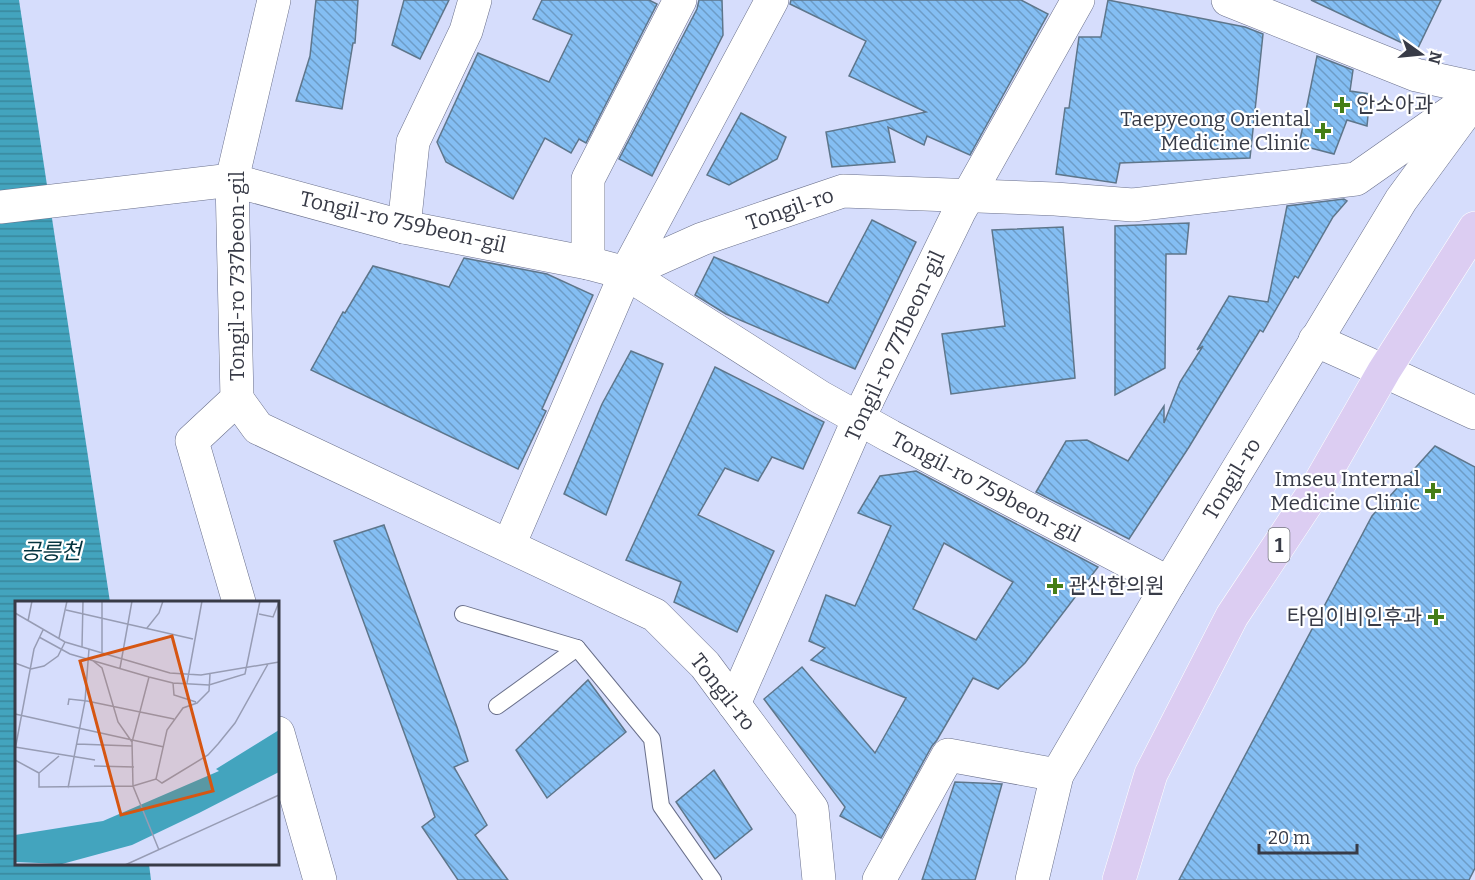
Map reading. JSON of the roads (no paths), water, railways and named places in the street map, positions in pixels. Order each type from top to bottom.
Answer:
[{"type":"main road","name":"1","points":[[1119,880],[1151,774],[1232,616],[1318,486],[1384,371],[1475,228]]},
{"type":"street","name":"Tongil-ro 737beon-gil","points":[[238,601],[192,441],[237,399],[226,180],[274,0]]},
{"type":"street","points":[[404,227],[413,142],[466,31],[475,0]]},
{"type":"street","points":[[588,263],[588,179],[680,0]]},
{"type":"street","points":[[509,546],[626,273],[772,0]]},
{"type":"street","name":"Tongil-ro 771beon-gil","points":[[734,704],[859,419],[958,212],[1078,0]]},
{"type":"street","points":[[1228,0],[1416,75],[1475,88]]},
{"type":"street","name":"Tongil-ro","points":[[626,273],[702,239],[843,191],[1133,205],[1356,179],[1475,97]]},
{"type":"street","name":"Tongil-ro","points":[[1032,880],[1057,775],[1169,583],[1401,200],[1475,97]]},
{"type":"street","points":[[0,207],[226,180]]},
{"type":"street","name":"Tongil-ro 759beon-gil","points":[[226,180],[404,227],[588,263],[626,273],[820,397],[1169,583]]},
{"type":"street","points":[[1315,340],[1475,413]]},
{"type":"street","name":"Tongil-ro","points":[[237,399],[258,428],[655,615],[705,665],[812,808],[819,880]]},
{"type":"street","points":[[279,736],[320,880]]},
{"type":"street","points":[[879,880],[948,755],[1057,775]]},
{"type":"lane","points":[[462,614],[577,648],[652,739],[661,806],[713,880]]},
{"type":"lane","points":[[496,706],[577,648]]},
{"type":"water","name":"공릉천","points":[[0,0],[19,0],[110,601],[15,601],[15,865],[149,865],[151,880],[0,880]]},
{"type":"place","name":"안소아과","points":[[1342,105]]},
{"type":"place","name":"Taepyeong Oriental Medicine Clinic","points":[[1323,131]]},
{"type":"place","name":"Imseu Internal Medicine Clinic","points":[[1433,491]]},
{"type":"place","name":"관산한의원","points":[[1055,586]]},
{"type":"place","name":"타임이비인후과","points":[[1436,617]]}]
